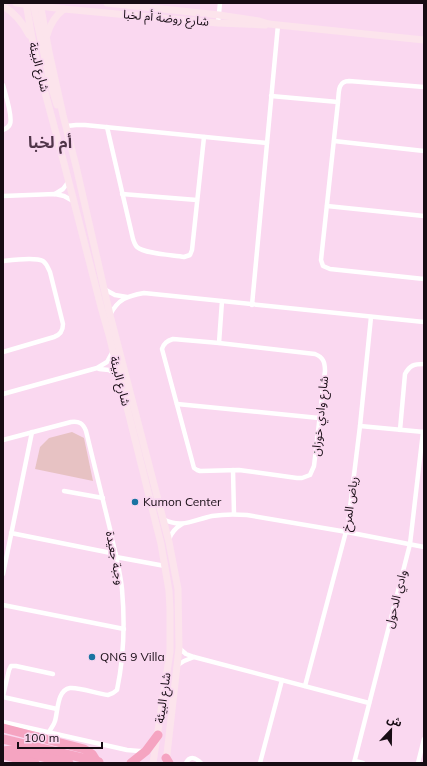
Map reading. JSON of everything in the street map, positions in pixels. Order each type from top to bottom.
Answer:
[{"type":"highway","points":[[3,728],[84,749],[92,754],[99,762]]},
{"type":"highway","points":[[131,763],[146,751],[158,735]]},
{"type":"highway","points":[[3,739],[99,762]]},
{"type":"highway","points":[[3,751],[12,750],[69,763]]},
{"type":"highway","points":[[3,755],[35,763]]},
{"type":"street","name":"شارع روضة أم لخبا","points":[[16,3],[34,4],[64,9],[218,23],[261,26],[269,24]]},
{"type":"street","name":"شارع روضة أم لخبا","points":[[107,3],[219,15],[269,24],[424,40]]},
{"type":"street","points":[[218,23],[220,3]]},
{"type":"street","name":"شارع البيئة","points":[[34,4],[47,39],[63,115],[67,126],[110,315],[169,542],[178,589],[177,667],[167,761]]},
{"type":"street","name":"شارع البيئة","points":[[34,4],[32,42],[113,351],[161,544],[165,566],[170,609],[171,636],[170,652],[153,763]]},
{"type":"street","points":[[34,4],[50,82],[60,117],[67,126],[85,125],[267,143]]},
{"type":"street","points":[[3,6],[22,23],[32,42]]},
{"type":"street","points":[[47,39],[50,26],[56,16],[64,9]]},
{"type":"street","points":[[252,304],[278,25]]},
{"type":"street","points":[[424,87],[345,81],[340,85],[321,260],[323,266],[330,270],[424,278]]},
{"type":"street","points":[[3,85],[11,119],[8,128],[3,130]]},
{"type":"street","points":[[272,96],[338,102]]},
{"type":"street","points":[[107,127],[133,239],[138,248],[150,252],[184,256],[187,256],[191,252],[204,137]]},
{"type":"street","points":[[334,141],[424,151]]},
{"type":"street","points":[[55,194],[63,189],[69,181]]},
{"type":"street","points":[[3,196],[55,194],[73,200]]},
{"type":"street","points":[[122,194],[197,200]]},
{"type":"street","points":[[327,206],[424,216]]},
{"type":"street","points":[[3,261],[34,259],[45,263],[49,269],[63,324],[58,336],[3,352]]},
{"type":"street","points":[[104,289],[115,295],[127,297]]},
{"type":"street","points":[[110,315],[117,304],[127,297],[144,293],[424,322]]},
{"type":"street","points":[[219,343],[222,301]]},
{"type":"street","name":"رياض المرخ","points":[[305,686],[347,532],[371,317]]},
{"type":"street","name":"شارع وادي خوزان","points":[[173,339],[315,354],[320,356],[325,365],[314,466],[310,475],[302,478],[233,470],[197,470],[194,468],[177,404],[162,349],[163,344],[173,339]]},
{"type":"street","points":[[3,394],[97,368],[107,362],[113,351]]},
{"type":"street","points":[[400,430],[406,374],[412,365],[424,364]]},
{"type":"street","points":[[97,368],[109,370],[119,377]]},
{"type":"street","points":[[177,404],[319,418]]},
{"type":"street","name":"وجبة جعيدة","points":[[3,440],[72,422],[80,422],[83,424],[103,498],[122,589],[124,629],[122,658],[117,690],[108,695],[71,688],[66,690],[61,695],[55,722],[49,732]]},
{"type":"street","points":[[360,426],[423,432]]},
{"type":"street","points":[[3,572],[32,432]]},
{"type":"street","name":"وادي الدحول","points":[[354,762],[410,544],[423,432]]},
{"type":"street","points":[[233,470],[234,514]]},
{"type":"street","points":[[64,491],[103,498]]},
{"type":"street","points":[[169,542],[171,534],[182,524],[211,516],[234,514],[347,532],[424,547]]},
{"type":"street","points":[[163,519],[169,522],[182,524]]},
{"type":"street","points":[[11,533],[165,566]]},
{"type":"street","points":[[3,605],[124,629]]},
{"type":"street","points":[[178,648],[186,654],[194,657],[369,703]]},
{"type":"street","points":[[177,667],[184,660],[194,657]]},
{"type":"street","points":[[53,674],[11,666],[3,697],[58,709]]},
{"type":"street","points":[[260,763],[282,680]]},
{"type":"street","points":[[3,722],[133,751],[146,751]]},
{"type":"street","name":"وجبة جعيدة","points":[[55,722],[58,734]]},
{"type":"street","points":[[418,763],[424,738]]},
{"type":"street","points":[[186,763],[193,757],[201,763]]},
{"type":"street","points":[[354,762],[362,763]]},
{"type":"shaded area","points":[[72,432],[84,438],[93,481],[35,469],[40,447],[49,438]]},
{"type":"place","name":"Kumon Center","points":[[135,502]]},
{"type":"place","name":"QNG 9 Villa","points":[[92,657]]},
{"type":"district","name":"أم لخبا","points":[[50,142]]}]
